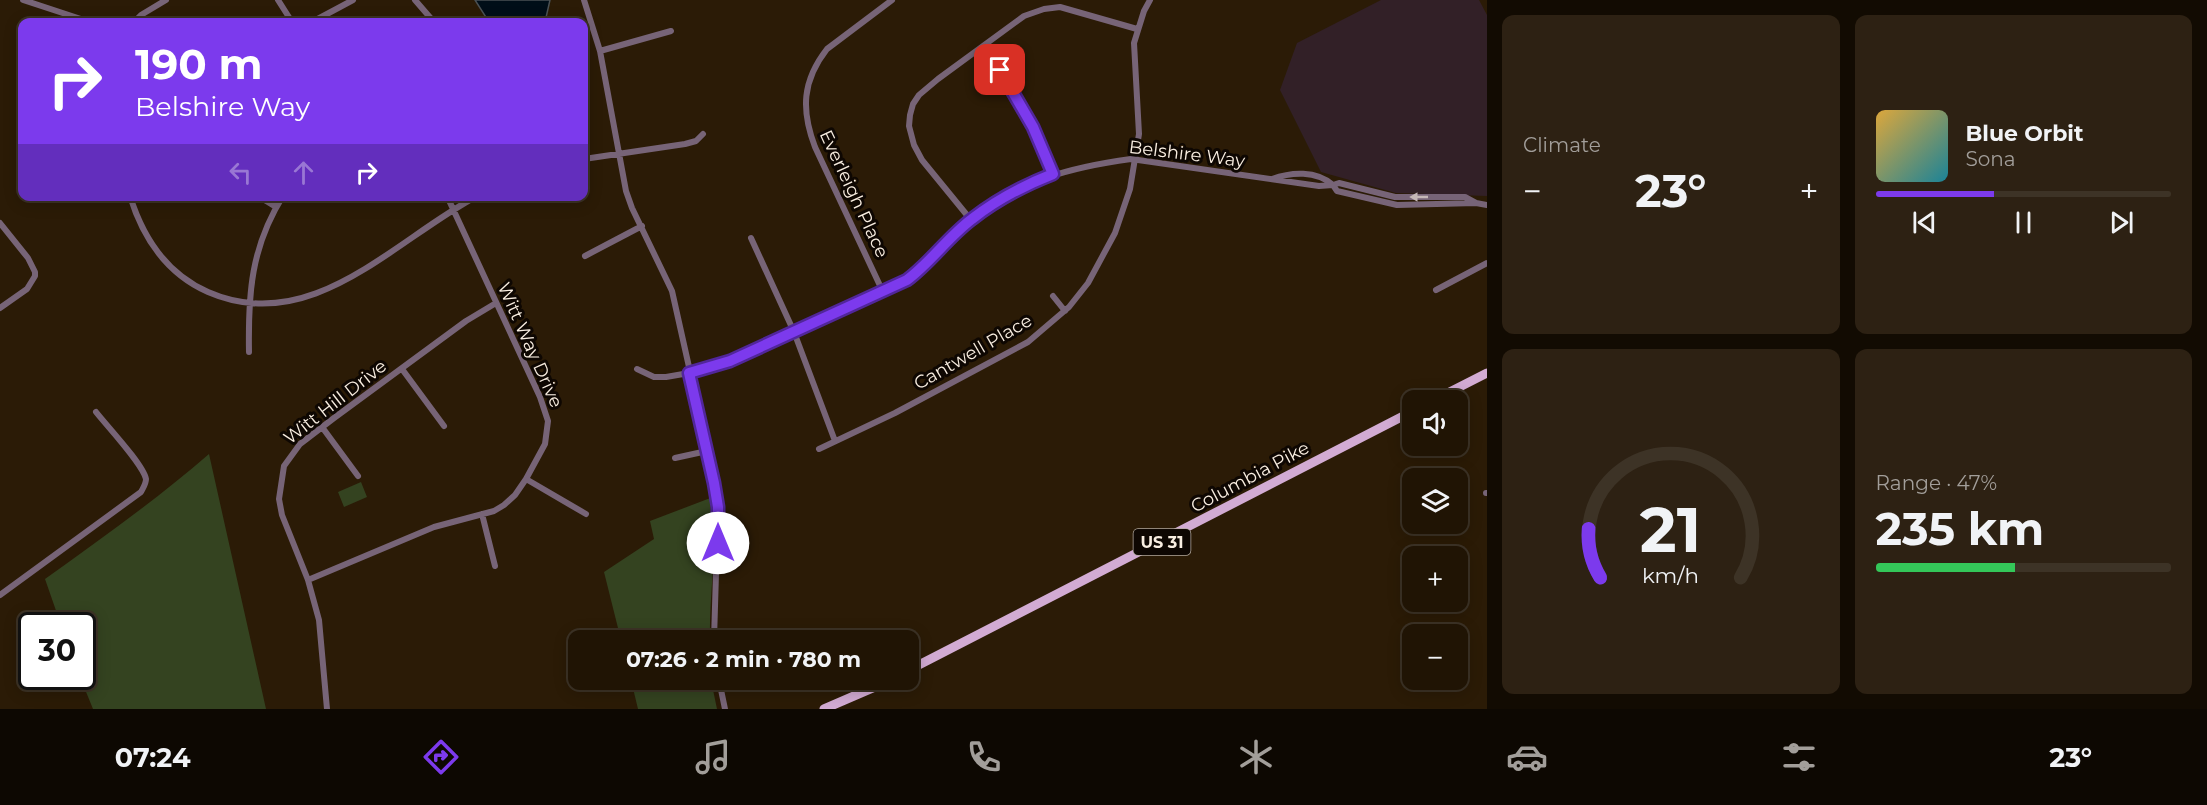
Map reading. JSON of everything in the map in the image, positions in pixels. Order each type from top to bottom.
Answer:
[{"type":"main road","points":[[1454,390],[1487,373]]},
{"type":"main road","name":"Columbia Pike","points":[[919,665],[1402,417]]},
{"type":"main road","points":[[824,709],[868,690]]},
{"type":"street","points":[[23,0],[78,18]]},
{"type":"street","points":[[138,18],[166,0]]},
{"type":"street","points":[[278,0],[289,18]]},
{"type":"street","points":[[319,18],[353,0]]},
{"type":"street","points":[[414,0],[430,18]]},
{"type":"street","points":[[584,0],[600,51],[629,199],[672,291],[707,450],[718,507],[714,630]]},
{"type":"street","name":"Everleigh Place","points":[[883,292],[815,147],[807,127],[805,107],[808,83],[827,49],[892,0]]},
{"type":"street","name":"Cantwell Place","points":[[819,449],[895,413],[1028,342],[1065,310],[1088,283],[1116,233],[1136,160],[1139,114],[1134,43],[1137,29],[1150,0]]},
{"type":"street","points":[[971,220],[922,160],[914,145],[909,126],[913,104],[919,95],[1024,16],[1060,3],[1137,29]]},
{"type":"street","points":[[600,51],[671,31]]},
{"type":"street","points":[[983,46],[1018,97],[1045,152],[1053,174]]},
{"type":"street","points":[[588,158],[685,144],[696,141],[703,134]]},
{"type":"street","name":"Belshire Way","points":[[637,369],[654,377],[689,373],[730,361],[907,280],[919,272],[971,220],[1027,184],[1053,174],[1102,163],[1136,160],[1271,180],[1287,173],[1307,174],[1324,177],[1332,185],[1339,183],[1395,197],[1465,197],[1476,203],[1487,205]]},
{"type":"street","points":[[132,201],[145,234],[160,257],[199,288],[225,298],[249,303],[277,304],[306,299],[346,281],[468,201]]},
{"type":"street","points":[[266,201],[276,207]]},
{"type":"street","points":[[249,352],[249,303],[257,254],[280,201]]},
{"type":"street","name":"Witt Way Drive","points":[[308,580],[434,527],[499,509],[511,501],[545,444],[548,421],[540,397],[449,201]]},
{"type":"street","points":[[0,223],[28,258],[35,272],[27,289],[0,308]]},
{"type":"street","points":[[585,256],[642,226]]},
{"type":"street","points":[[751,238],[794,332],[835,441]]},
{"type":"street","points":[[1436,290],[1487,263]]},
{"type":"street","points":[[1053,296],[1065,310]]},
{"type":"street","name":"Witt Hill Drive","points":[[327,709],[319,620],[308,580],[282,515],[279,498],[284,466],[300,444],[322,427],[466,321],[496,303]]},
{"type":"street","points":[[402,369],[444,426]]},
{"type":"street","points":[[0,595],[141,492],[145,477],[137,463],[96,412]]},
{"type":"street","points":[[322,427],[358,476]]},
{"type":"street","points":[[675,458],[707,450]]},
{"type":"street","points":[[526,478],[586,514]]},
{"type":"street","points":[[482,514],[495,566]]},
{"type":"street","points":[[721,690],[725,709]]},
{"type":"shaded area","points":[[475,0],[550,0],[546,18],[486,18]]},
{"type":"shaded area","points":[[1381,0],[1479,0],[1487,15],[1487,196],[1396,193],[1321,172],[1280,90],[1297,43]]},
{"type":"green space","points":[[209,454],[266,709],[93,709],[85,690],[96,690],[96,612],[56,612],[45,579],[108,534]]},
{"type":"green space","points":[[361,482],[367,497],[344,507],[338,492]]},
{"type":"green space","points":[[713,497],[710,630],[618,630],[604,572],[654,539],[650,521]]},
{"type":"green space","points":[[633,690],[713,690],[717,709],[638,709]]},
{"type":"route","points":[[718,543],[718,507],[714,483],[689,373],[730,361],[907,280],[919,272],[971,220],[1027,184],[1053,174],[1045,152],[1018,97],[1000,70]]}]
